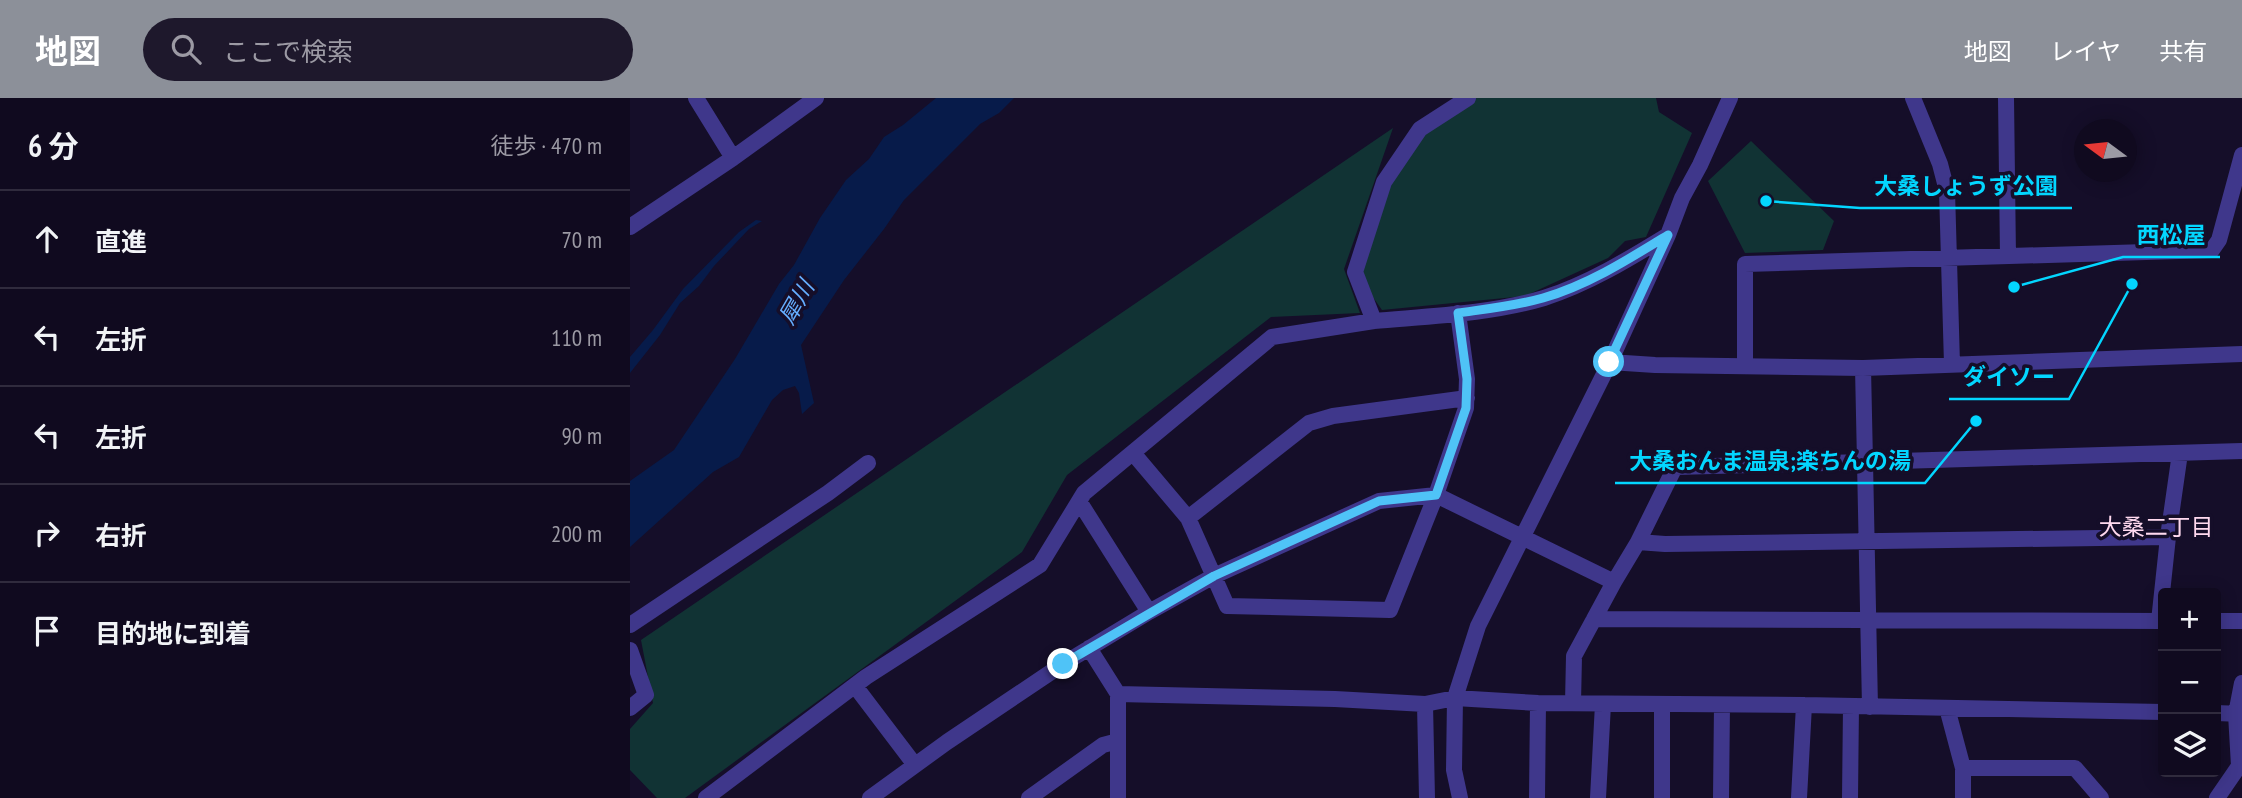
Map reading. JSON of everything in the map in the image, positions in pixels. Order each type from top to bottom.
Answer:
[{"type":"street","points":[[696,98],[733,158]]},
{"type":"street","points":[[630,227],[816,98]]},
{"type":"street","points":[[1374,321],[1356,272],[1384,182],[1420,129],[1468,98]]},
{"type":"street","points":[[1460,798],[1454,770],[1455,698],[1478,626],[1609,362],[1730,98]]},
{"type":"street","points":[[1913,98],[1940,164],[1947,191],[1952,364]]},
{"type":"street","points":[[2006,98],[2008,256]]},
{"type":"street","points":[[1745,366],[1745,264],[2211,250],[2219,240],[2242,155]]},
{"type":"street","points":[[706,798],[855,686],[1040,565],[1084,493],[1272,337],[1374,321],[1521,304],[1546,297],[1610,270],[1668,235]]},
{"type":"street","points":[[1133,453],[1188,518],[1227,606],[1390,610],[1436,495],[1466,408],[1467,379],[1458,313]]},
{"type":"street","points":[[1609,362],[1863,368],[2242,354]]},
{"type":"street","points":[[1863,368],[1871,707]]},
{"type":"street","points":[[1188,518],[1309,423],[1333,416],[1467,398]]},
{"type":"street","points":[[1573,703],[1574,656],[1638,542],[1675,467],[2242,452]]},
{"type":"street","points":[[2164,588],[2180,453]]},
{"type":"street","points":[[630,625],[828,493],[868,463]]},
{"type":"street","points":[[870,798],[1089,648],[1149,612],[1214,576],[1379,501],[1436,495],[1614,582]]},
{"type":"street","points":[[1079,501],[1149,612]]},
{"type":"street","points":[[1638,542],[1665,544],[2168,537]]},
{"type":"street","points":[[1594,619],[2158,621]]},
{"type":"street","points":[[2221,621],[2242,621]]},
{"type":"street","points":[[1089,648],[1118,694],[1118,798]]},
{"type":"street","points":[[630,650],[646,695],[630,708]]},
{"type":"street","points":[[2217,798],[2239,766],[2242,683]]},
{"type":"street","points":[[855,686],[915,765]]},
{"type":"street","points":[[1118,694],[1425,704],[1455,698],[1538,703],[2158,712]]},
{"type":"street","points":[[1537,798],[1538,703]]},
{"type":"street","points":[[1425,704],[1427,798]]},
{"type":"street","points":[[1598,798],[1603,704]]},
{"type":"street","points":[[1662,704],[1662,798]]},
{"type":"street","points":[[1721,798],[1722,705]]},
{"type":"street","points":[[1799,798],[1804,705]]},
{"type":"street","points":[[1850,798],[1852,706]]},
{"type":"street","points":[[1947,708],[1963,768],[1963,798]]},
{"type":"street","points":[[2221,713],[2239,714]]},
{"type":"street","points":[[1029,798],[1103,746],[1118,741]]},
{"type":"street","points":[[1963,768],[2075,768],[2101,798]]},
{"type":"green space","points":[[1474,98],[1656,98],[1659,112],[1692,133],[1646,237],[1625,241],[1608,258],[1525,296],[1382,310],[1355,272],[1384,182],[1420,129]]},
{"type":"green space","points":[[1393,128],[1344,269],[1360,313],[1271,317],[1067,475],[1022,552],[685,798],[657,798],[630,770],[630,729],[653,703],[641,640]]},
{"type":"green space","points":[[1751,141],[1834,221],[1823,250],[1745,253],[1708,181]]},
{"type":"water","name":"犀川","points":[[936,98],[1014,98],[999,113],[980,124],[904,200],[844,280],[801,345],[814,403],[802,414],[799,393],[795,386],[783,390],[772,400],[739,457],[713,472],[630,547],[630,481],[674,450],[735,359],[779,284],[794,265],[820,218],[846,180],[869,159],[884,137]]},
{"type":"water","points":[[756,220],[762,221],[749,229],[699,286],[680,303],[660,335],[630,373],[630,357],[683,289],[739,232]]},
{"type":"place","name":"大桑しょうず公園","points":[[1766,201]]},
{"type":"place","name":"ダイソー","points":[[2132,284]]},
{"type":"place","name":"西松屋","points":[[2014,287]]},
{"type":"place","name":"大桑おんま温泉;楽ちんの湯","points":[[1976,421]]},
{"type":"district","name":"大桑二丁目","points":[[2156,526]]},
{"type":"route","points":[[1063,664],[1214,576],[1379,501],[1436,495],[1466,408],[1467,379],[1458,313],[1521,304],[1546,297],[1610,270],[1668,235],[1609,362]]}]
